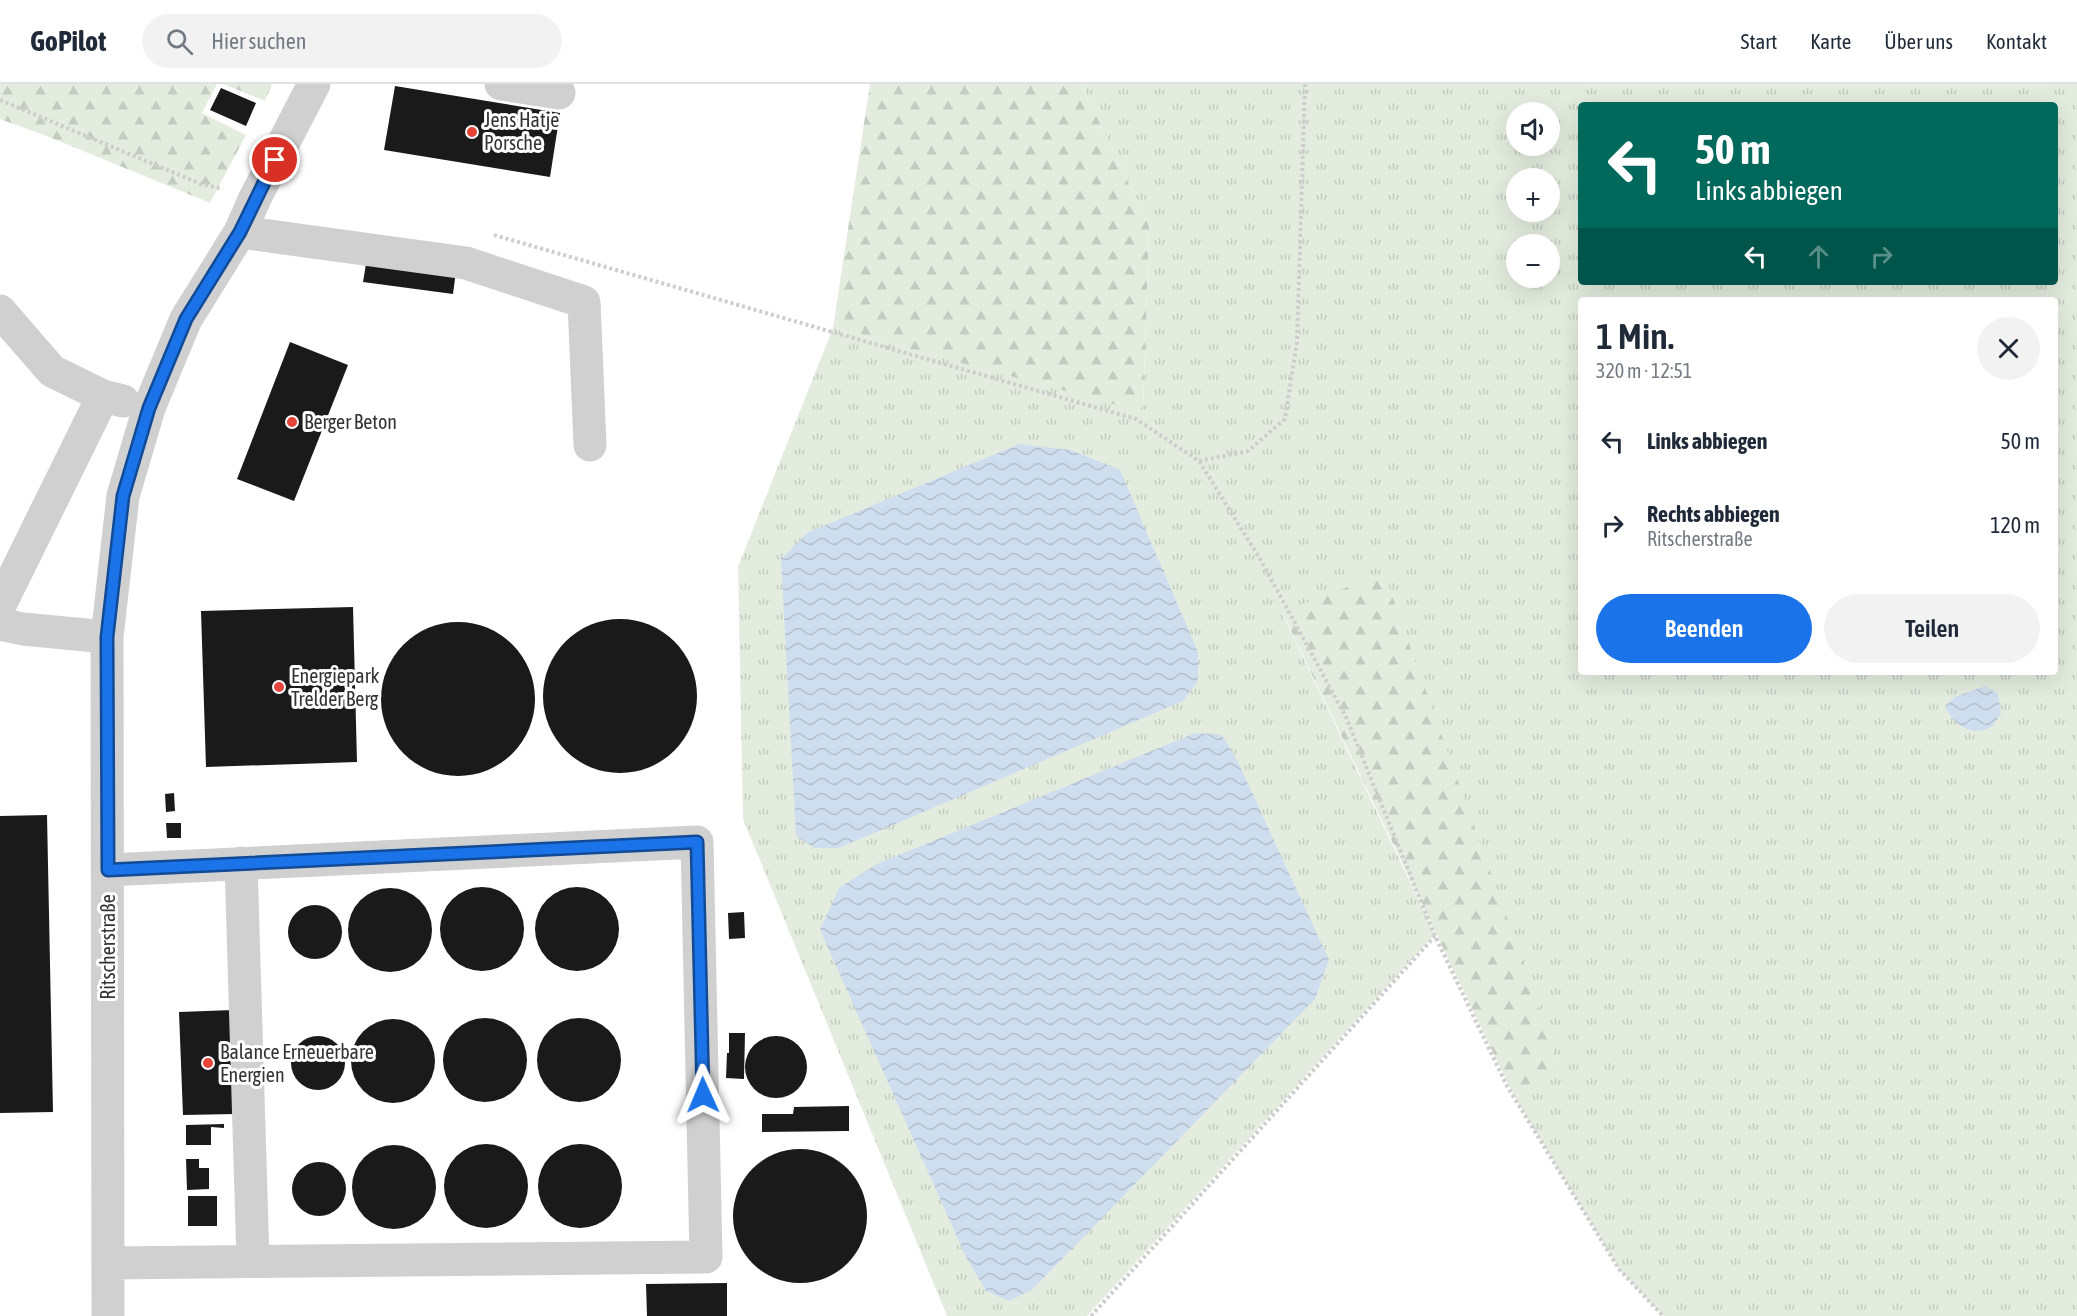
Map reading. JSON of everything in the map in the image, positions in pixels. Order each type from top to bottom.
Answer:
[{"type":"street","name":"Ritscherstraße","points":[[108,1316],[107,637],[123,496],[149,408],[186,319],[240,232],[314,84]]},
{"type":"street","points":[[501,84],[559,93]]},
{"type":"street","points":[[240,232],[466,263],[584,302],[590,444]]},
{"type":"street","points":[[0,311],[52,371],[103,396],[149,408]]},
{"type":"street","points":[[0,605],[103,396]]},
{"type":"street","points":[[0,624],[23,629],[107,637]]},
{"type":"street","points":[[108,870],[697,842],[706,1257],[108,1263]]},
{"type":"street","points":[[242,863],[253,1261]]},
{"type":"path","points":[[1199,460],[1248,451],[1285,418],[1297,342],[1305,84]]},
{"type":"path","points":[[0,100],[201,184],[255,198]]},
{"type":"path","points":[[487,234],[1136,419],[1199,460],[1259,557],[1346,717],[1435,936],[1510,1091],[1619,1269],[1663,1316]]},
{"type":"path","points":[[1091,1316],[1435,936]]},
{"type":"green space","points":[[0,84],[217,84],[202,113],[246,135],[210,203],[0,119]]},
{"type":"green space","points":[[223,84],[272,84],[265,101]]},
{"type":"green space","points":[[870,84],[1081,84],[1149,226],[1143,412],[833,328]]},
{"type":"green space","points":[[1081,84],[2077,84],[2077,1316],[1663,1316],[1619,1269],[1514,1096],[1558,1060],[1282,613],[1435,934],[1087,1316],[947,1316],[743,819],[738,567],[833,328],[1143,411],[1149,226]]},
{"type":"green space","points":[[1384,573],[1558,1061],[1514,1096],[1282,612]]},
{"type":"water","points":[[1019,444],[1071,450],[1120,470],[1198,652],[1198,681],[1183,701],[839,848],[815,848],[796,836],[781,559],[807,533]]},
{"type":"water","points":[[1985,686],[1998,694],[2001,714],[1993,725],[1985,730],[1964,728],[1953,719],[1945,706],[1955,697]]},
{"type":"water","points":[[1195,733],[1222,735],[1238,762],[1329,960],[1315,999],[1033,1289],[1009,1301],[986,1291],[966,1257],[820,930],[839,888],[877,864]]},
{"type":"building","name":"Jens Hatje Porsche","points":[[395,86],[560,113],[550,177],[384,150]]},
{"type":"building","points":[[221,88],[256,103],[246,126],[210,110]]},
{"type":"building","points":[[367,258],[456,271],[453,294],[363,282]]},
{"type":"building","name":"Berger Beton","points":[[290,342],[348,365],[294,501],[237,479]]},
{"type":"building","name":"Energiepark Trelder Berg","points":[[353,607],[357,762],[206,767],[201,611]]},
{"type":"building","points":[[620,619],[635,620],[650,625],[675,641],[691,666],[696,681],[696,711],[691,726],[675,751],[650,767],[635,772],[620,773],[605,772],[590,767],[565,751],[549,726],[544,711],[543,696],[544,681],[549,666],[565,641],[590,625],[605,620]]},
{"type":"building","points":[[458,622],[473,623],[488,628],[513,644],[529,669],[534,684],[534,714],[529,729],[513,754],[488,770],[473,775],[458,776],[443,775],[428,770],[403,754],[387,729],[382,714],[381,699],[382,684],[387,669],[403,644],[428,628],[443,623]]},
{"type":"building","points":[[174,793],[175,811],[166,812],[165,794]]},
{"type":"building","points":[[47,815],[53,1112],[0,1113],[0,816]]},
{"type":"building","points":[[166,823],[181,823],[181,838],[167,838]]},
{"type":"building","points":[[474,887],[490,887],[506,894],[517,905],[524,921],[521,945],[512,959],[490,971],[474,971],[458,964],[447,953],[440,937],[440,921],[447,905],[458,894]]},
{"type":"building","points":[[569,887],[585,887],[601,894],[612,905],[619,921],[616,945],[607,959],[585,971],[569,971],[553,964],[542,953],[535,937],[535,921],[542,905],[553,894]]},
{"type":"building","points":[[382,888],[398,888],[414,895],[425,906],[432,922],[429,946],[420,960],[398,972],[382,972],[366,965],[355,954],[348,938],[348,922],[355,906],[366,895]]},
{"type":"building","points":[[315,905],[325,907],[334,913],[340,922],[342,932],[340,942],[334,951],[325,957],[315,959],[305,957],[296,951],[290,942],[288,932],[290,922],[296,913],[305,907]]},
{"type":"building","points":[[744,912],[745,938],[729,939],[728,913]]},
{"type":"building","name":"Balance Erneuerbare Energien","points":[[233,1010],[236,1114],[183,1115],[179,1012]]},
{"type":"building","points":[[477,1018],[493,1018],[509,1025],[520,1036],[527,1052],[524,1076],[515,1090],[493,1102],[477,1102],[461,1095],[450,1084],[443,1068],[443,1052],[450,1036],[461,1025]]},
{"type":"building","points":[[571,1018],[587,1018],[603,1025],[614,1036],[621,1052],[618,1076],[609,1090],[587,1102],[571,1102],[555,1095],[544,1084],[537,1068],[537,1052],[544,1036],[555,1025]]},
{"type":"building","points":[[385,1019],[401,1019],[417,1026],[428,1037],[435,1053],[432,1077],[423,1091],[401,1103],[385,1103],[369,1096],[358,1085],[351,1069],[351,1053],[358,1037],[369,1026]]},
{"type":"building","points":[[729,1033],[745,1033],[744,1079],[726,1078]]},
{"type":"building","points":[[318,1036],[328,1038],[337,1044],[343,1053],[345,1063],[343,1073],[337,1082],[328,1088],[318,1090],[308,1088],[299,1082],[293,1073],[291,1063],[293,1053],[299,1044],[308,1038]]},
{"type":"building","points":[[770,1036],[782,1036],[798,1045],[805,1055],[807,1067],[805,1079],[798,1089],[782,1098],[770,1098],[759,1093],[750,1084],[745,1073],[745,1061],[750,1050],[759,1041]]},
{"type":"building","points":[[849,1106],[849,1131],[762,1132],[762,1114],[793,1114],[794,1107]]},
{"type":"building","points":[[224,1124],[224,1128],[211,1127],[211,1145],[186,1145],[186,1125]]},
{"type":"building","points":[[478,1144],[494,1144],[510,1151],[521,1162],[528,1178],[525,1202],[516,1216],[494,1228],[478,1228],[462,1221],[451,1210],[444,1194],[444,1178],[451,1162],[462,1151]]},
{"type":"building","points":[[572,1144],[588,1144],[604,1151],[615,1162],[622,1178],[619,1202],[610,1216],[588,1228],[572,1228],[556,1221],[545,1210],[538,1194],[538,1178],[545,1162],[556,1151]]},
{"type":"building","points":[[394,1145],[410,1148],[424,1157],[433,1171],[436,1187],[433,1203],[424,1217],[410,1226],[394,1229],[378,1226],[364,1217],[355,1203],[352,1187],[355,1171],[364,1157],[378,1148]]},
{"type":"building","points":[[800,1149],[826,1154],[848,1168],[862,1190],[867,1216],[862,1242],[848,1264],[826,1278],[800,1283],[774,1278],[752,1264],[738,1242],[733,1216],[738,1190],[752,1168],[774,1154]]},
{"type":"building","points":[[186,1159],[199,1159],[199,1168],[209,1168],[209,1189],[187,1190]]},
{"type":"building","points":[[319,1162],[329,1164],[338,1170],[344,1179],[346,1189],[344,1199],[338,1208],[329,1214],[319,1216],[309,1214],[300,1208],[294,1199],[292,1189],[294,1179],[300,1170],[309,1164]]},
{"type":"building","points":[[188,1196],[217,1196],[217,1226],[188,1226]]},
{"type":"building","points":[[727,1283],[727,1316],[647,1316],[646,1284]]},
{"type":"place","name":"Jens Hatje Porsche","points":[[472,132]]},
{"type":"place","name":"Berger Beton","points":[[292,422]]},
{"type":"place","name":"Energiepark Trelder Berg","points":[[279,687]]},
{"type":"place","name":"Balance Erneuerbare Energien","points":[[208,1063]]},
{"type":"route","points":[[275,160],[240,232],[186,319],[149,408],[123,496],[107,637],[108,870],[697,842],[703,1095]]}]
